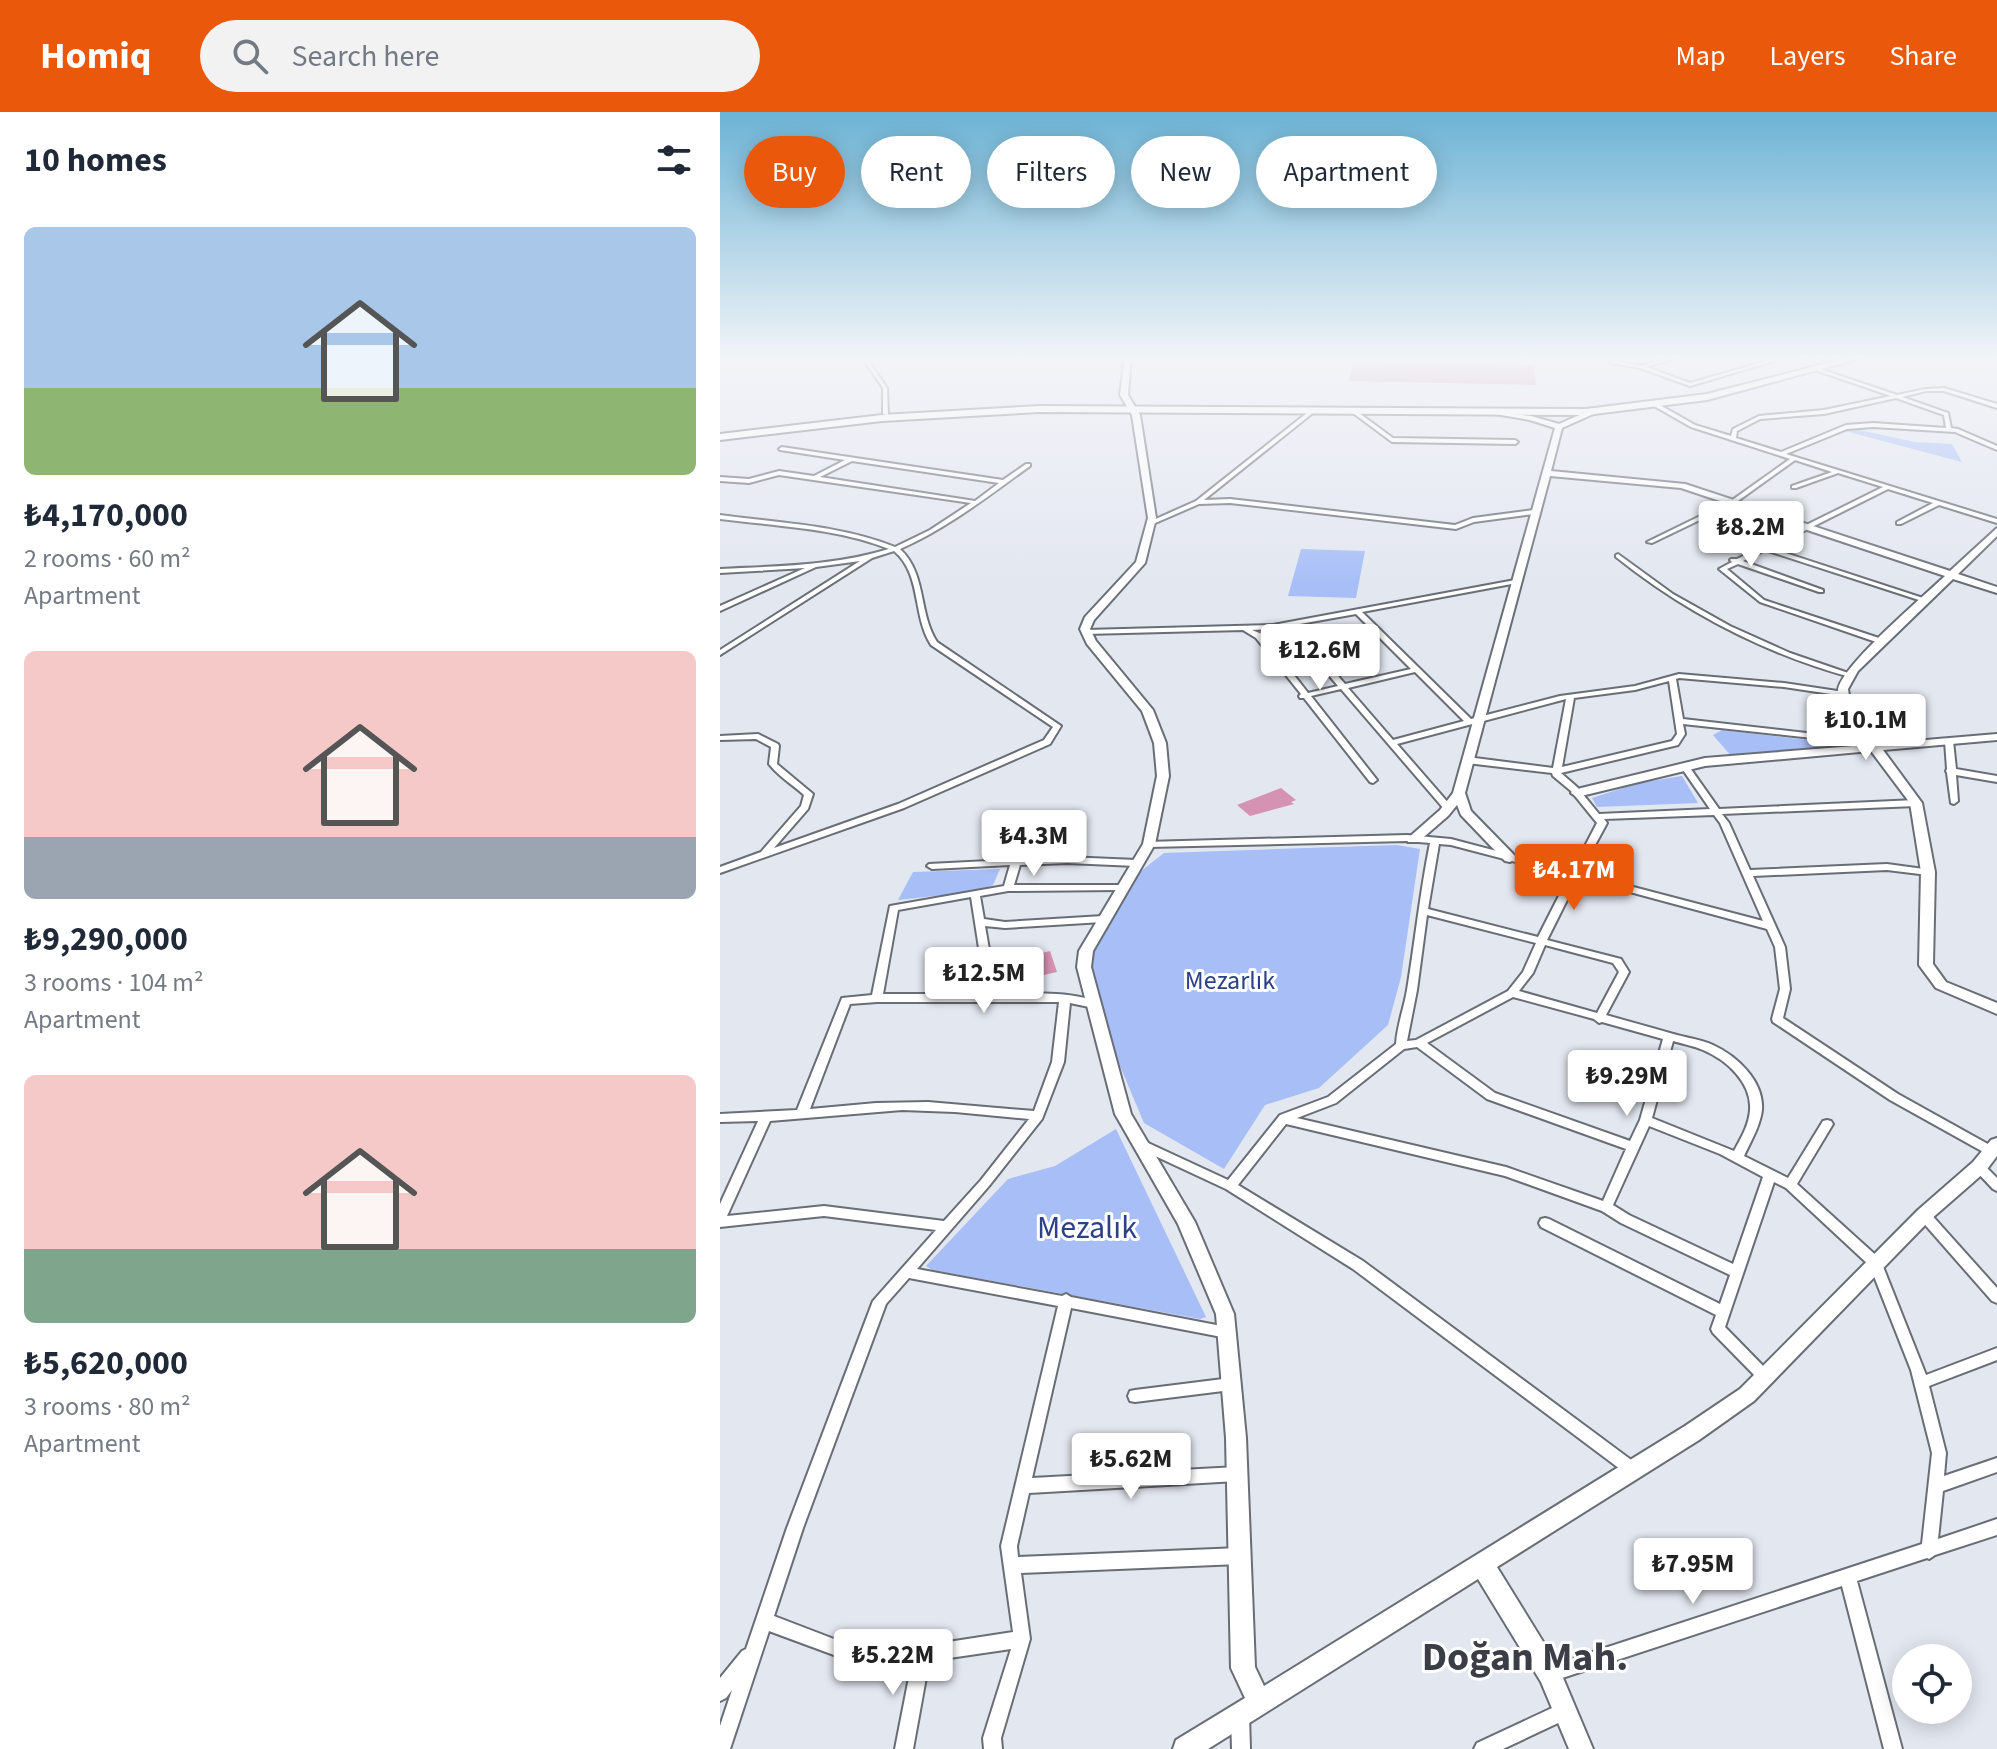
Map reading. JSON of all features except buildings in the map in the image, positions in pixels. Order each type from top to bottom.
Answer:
[{"type":"highway","points":[[720,435],[741,432]]},
{"type":"highway","points":[[720,435],[747,432]]},
{"type":"street","points":[[1086,632],[1089,619],[1140,563],[1151,523],[1138,432]]},
{"type":"street","points":[[1151,523],[1198,502],[1285,432]]},
{"type":"street","points":[[1382,432],[1392,440],[1515,442]]},
{"type":"street","points":[[1413,839],[1448,808],[1459,793],[1473,720],[1557,432]]},
{"type":"street","points":[[1713,432],[1997,521]]},
{"type":"street","points":[[1733,439],[1734,432]]},
{"type":"street","points":[[1781,454],[1833,432]]},
{"type":"street","points":[[1956,432],[1997,448]]},
{"type":"street","points":[[1979,440],[1997,438]]},
{"type":"street","points":[[782,449],[1003,482]]},
{"type":"street","points":[[816,478],[854,458]]},
{"type":"street","points":[[1650,542],[1733,502],[1793,459]]},
{"type":"street","points":[[720,571],[821,564],[895,549],[919,538],[1028,465]]},
{"type":"street","points":[[1794,487],[1836,472]]},
{"type":"street","points":[[720,479],[749,481],[779,473],[973,502]]},
{"type":"street","points":[[1546,473],[1682,486],[1997,590]]},
{"type":"street","points":[[1882,642],[1762,601],[1722,569],[1733,560],[1887,487]]},
{"type":"street","points":[[1198,502],[1255,503],[1456,527],[1473,520],[1534,512]]},
{"type":"street","points":[[1899,523],[1938,503]]},
{"type":"street","points":[[720,517],[851,538],[895,549],[911,566],[918,582],[930,638],[1057,726],[1055,734],[1047,742],[901,806],[720,870]]},
{"type":"street","points":[[1997,531],[1882,642],[1850,675],[1843,689],[1845,708],[1916,803],[1928,872],[1926,965],[1941,985],[1997,1009]]},
{"type":"street","points":[[1762,547],[1924,600]]},
{"type":"street","points":[[720,653],[874,555]]},
{"type":"street","points":[[1618,556],[1639,574],[1723,627],[1805,662],[1850,675]]},
{"type":"street","points":[[1733,560],[1821,591]]},
{"type":"street","points":[[720,609],[821,564]]},
{"type":"street","points":[[1086,632],[1246,629],[1289,624],[1515,582]]},
{"type":"street","points":[[1357,611],[1415,670],[1473,720]]},
{"type":"street","points":[[1289,624],[1346,686],[1448,808]]},
{"type":"street","points":[[1246,629],[1259,636],[1303,696],[1373,780]]},
{"type":"street","points":[[1086,632],[1147,710],[1160,743],[1163,776],[1149,844],[1086,951],[1084,967],[1123,1114],[1186,1222],[1225,1314],[1237,1474],[1243,1668],[1259,1703]]},
{"type":"street","points":[[1303,696],[1415,670]]},
{"type":"street","points":[[1394,742],[1571,696],[1635,688],[1672,678],[1706,676],[1844,694]]},
{"type":"street","points":[[1467,760],[1557,771],[1665,747],[1675,743],[1681,734],[1672,678]]},
{"type":"street","points":[[1230,1186],[1284,1118],[1332,1100],[1401,1046],[1419,1043],[1512,993],[1528,973],[1602,823],[1556,774],[1571,696]]},
{"type":"street","points":[[1678,721],[1859,741],[1877,747]]},
{"type":"street","points":[[720,738],[758,736],[775,746],[773,764],[780,773],[798,783],[809,794],[805,807],[762,855]]},
{"type":"street","points":[[1577,793],[1705,762],[1997,737]]},
{"type":"street","points":[[1949,741],[1954,801]]},
{"type":"street","points":[[1685,767],[1714,813],[1724,823],[1780,947],[1785,989],[1777,1019],[1894,1097],[1989,1154],[1997,1186]]},
{"type":"street","points":[[1950,771],[1997,779]]},
{"type":"street","points":[[1459,793],[1465,812],[1510,858]]},
{"type":"street","points":[[1597,817],[1916,803]]},
{"type":"street","points":[[1149,844],[1435,841],[1769,926]]},
{"type":"street","points":[[1401,1046],[1401,1025],[1410,1001],[1424,911],[1423,895],[1435,841]]},
{"type":"street","points":[[932,866],[1067,860],[1136,863]]},
{"type":"street","points":[[1008,888],[1016,862]]},
{"type":"street","points":[[1749,873],[1887,867],[1928,872]]},
{"type":"street","points":[[877,998],[893,908],[1008,888],[1121,887]]},
{"type":"street","points":[[975,894],[986,961],[979,998]]},
{"type":"street","points":[[1424,911],[1622,965],[1624,972],[1599,1019]]},
{"type":"street","points":[[980,922],[1005,925],[1103,919]]},
{"type":"street","points":[[1512,993],[1719,1053],[1741,1070],[1756,1108],[1737,1158]]},
{"type":"street","points":[[802,1113],[846,1001],[877,998],[1065,998],[1094,1004]]},
{"type":"street","points":[[721,1749],[880,1301],[1038,1116],[1058,1062],[1065,998]]},
{"type":"street","points":[[1606,1207],[1646,1120],[1669,1037]]},
{"type":"street","points":[[1419,1043],[1491,1096],[1633,1147]]},
{"type":"street","points":[[720,1118],[765,1119],[802,1113],[927,1106],[1038,1116]]},
{"type":"street","points":[[1284,1118],[1506,1172],[1606,1207],[1735,1271]]},
{"type":"street","points":[[765,1119],[720,1220],[824,1211],[946,1226]]},
{"type":"street","points":[[1646,1120],[1737,1158],[1790,1185],[1875,1263],[1921,1383],[1939,1453],[1929,1551]]},
{"type":"street","points":[[1790,1185],[1827,1124]]},
{"type":"street","points":[[1141,1144],[1230,1186],[1358,1265],[1633,1470]]},
{"type":"street","points":[[1185,1749],[1633,1470],[1736,1402],[1765,1377],[1875,1263],[1989,1154]]},
{"type":"street","points":[[1765,1377],[1725,1340],[1718,1329],[1735,1271],[1770,1175]]},
{"type":"street","points":[[1924,1215],[1997,1297]]},
{"type":"street","points":[[1545,1223],[1722,1312]]},
{"type":"street","points":[[906,1272],[1227,1332]]},
{"type":"street","points":[[993,1749],[992,1738],[1022,1639],[1009,1546],[1066,1300]]},
{"type":"street","points":[[1921,1383],[1997,1354]]},
{"type":"street","points":[[1135,1396],[1231,1384]]},
{"type":"street","points":[[1936,1486],[1997,1465]]},
{"type":"street","points":[[1023,1486],[1237,1474]]},
{"type":"street","points":[[1550,1674],[1997,1527]]},
{"type":"street","points":[[1013,1565],[1240,1556]]},
{"type":"street","points":[[1482,1564],[1550,1674],[1581,1749]]},
{"type":"street","points":[[1848,1577],[1893,1749]]},
{"type":"street","points":[[764,1621],[834,1647],[922,1654],[1022,1639]]},
{"type":"street","points":[[720,1692],[755,1649]]},
{"type":"street","points":[[904,1749],[922,1654]]},
{"type":"street","points":[[1483,1749],[1565,1711]]},
{"type":"street","points":[[1240,1715],[1241,1749]]},
{"type":"green space","points":[[1850,432],[1952,444],[1962,462]]},
{"type":"green space","points":[[1301,549],[1365,551],[1356,598],[1288,596]]},
{"type":"green space","points":[[1722,730],[1831,745],[1732,757],[1713,735]]},
{"type":"green space","points":[[1682,776],[1698,803],[1597,807],[1592,798],[1638,783]]},
{"type":"green space","name":"Mezarlık","points":[[1397,845],[1420,849],[1401,977],[1388,1025],[1319,1088],[1265,1105],[1224,1169],[1144,1123],[1094,1004],[1089,953],[1136,875],[1164,853]]},
{"type":"green space","points":[[1000,869],[993,885],[980,891],[898,900],[913,872]]},
{"type":"green space","name":"Mezalık","points":[[1116,1129],[1206,1317],[1200,1319],[932,1270],[926,1266],[1008,1179],[1055,1166]]},
{"type":"district","name":"Doğan Mah.","points":[[1525,1657]]}]
